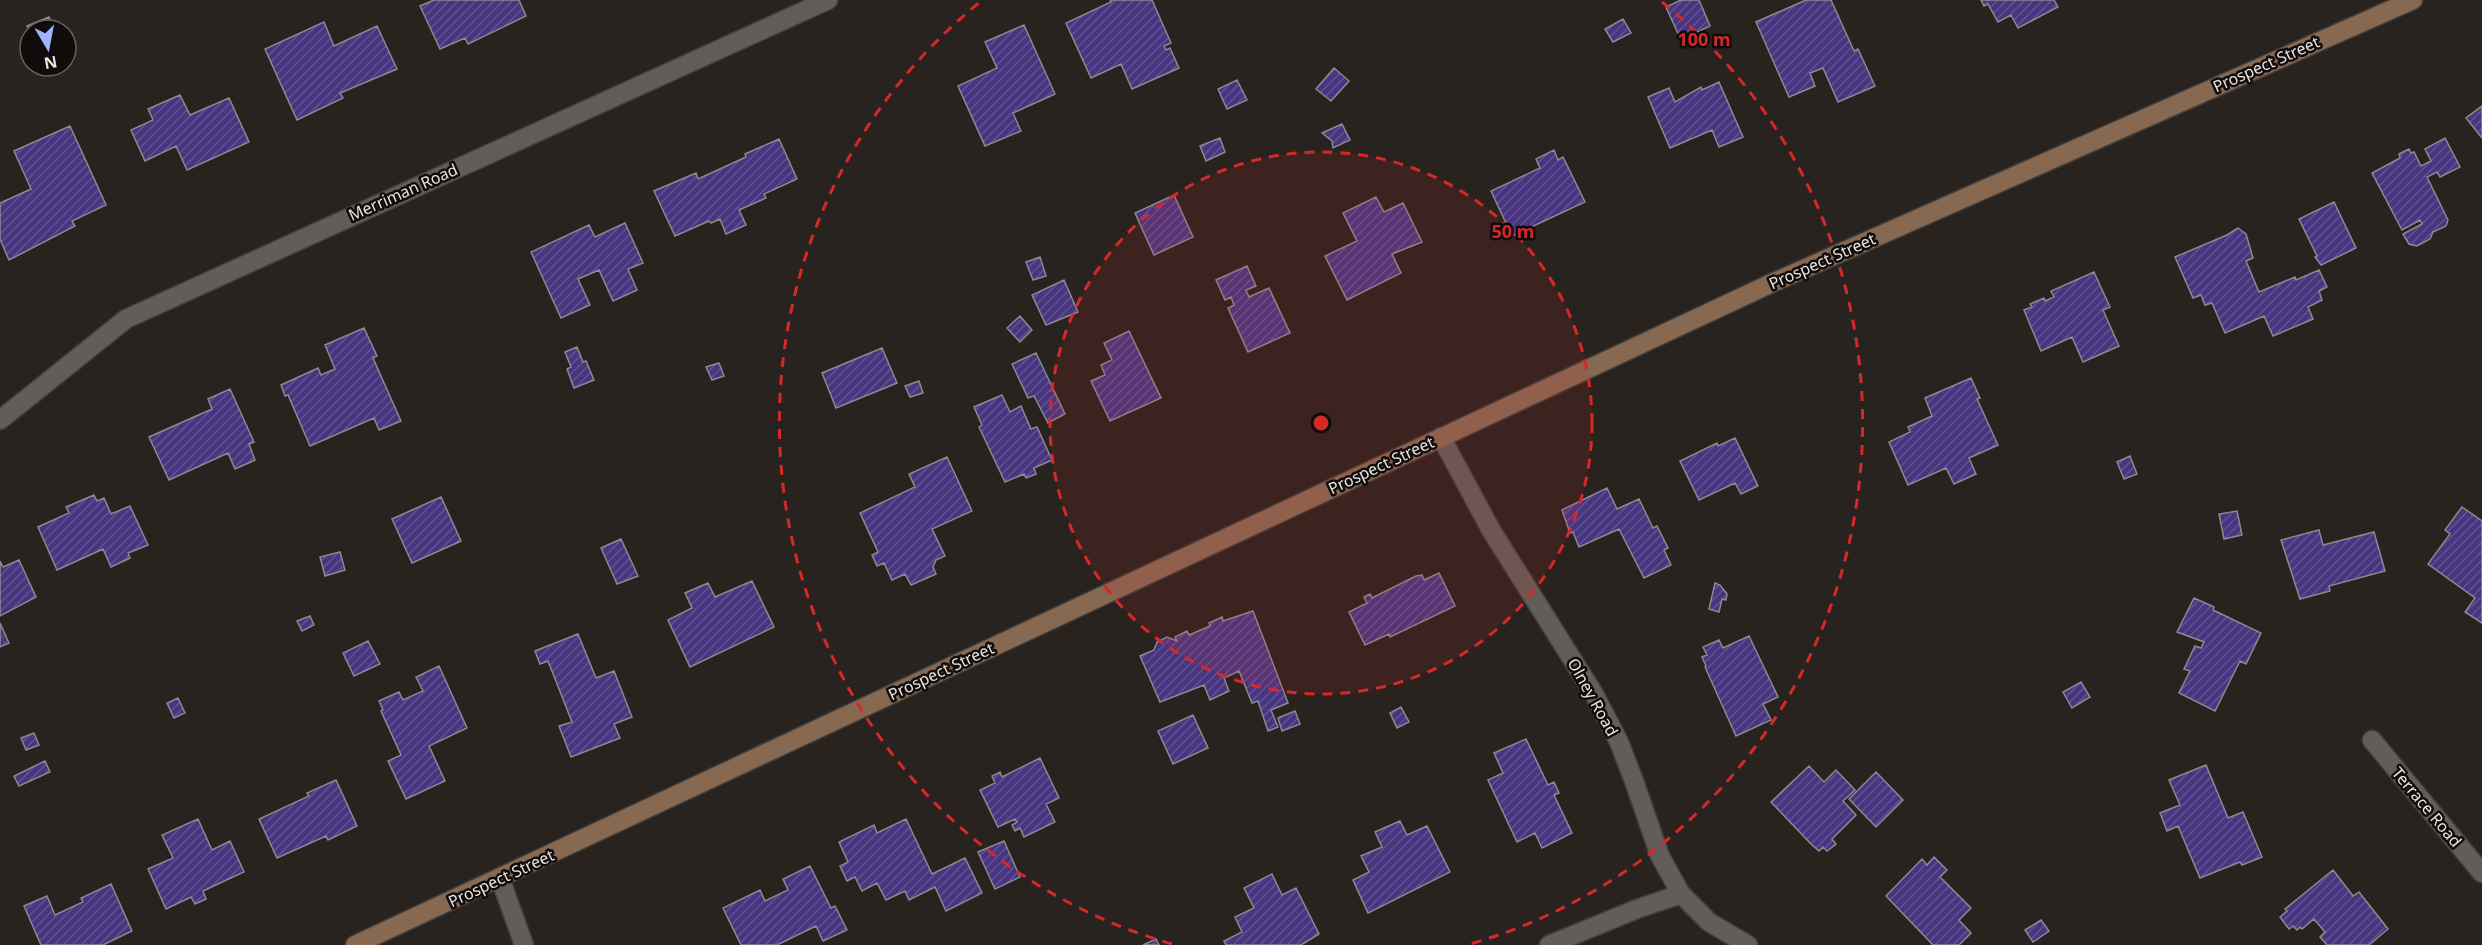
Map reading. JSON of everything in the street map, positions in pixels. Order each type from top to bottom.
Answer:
[{"type":"main road","name":"Prospect Street","points":[[355,945],[1441,437],[1929,212],[2413,0]]},
{"type":"street","name":"Merriman Road","points":[[0,420],[126,319],[828,0]]},
{"type":"street","name":"Olney Road","points":[[1441,437],[1491,530],[1594,694],[1630,771],[1660,856],[1681,894],[1709,921],[1748,945]]},
{"type":"street","name":"Terrace Road","points":[[2372,741],[2482,873]]},
{"type":"street","points":[[500,878],[524,945]]},
{"type":"street","points":[[1549,945],[1637,909],[1681,894]]},
{"type":"building","points":[[434,0],[519,0],[526,16],[468,44],[465,38],[440,49],[420,6]]},
{"type":"building","points":[[1110,0],[1152,0],[1171,43],[1164,46],[1166,50],[1170,48],[1179,68],[1132,89],[1121,64],[1091,78],[1066,23],[1111,2]]},
{"type":"building","points":[[1681,0],[1699,0],[1710,26],[1681,40],[1666,7]]},
{"type":"building","points":[[1806,0],[1831,0],[1854,51],[1858,49],[1875,86],[1838,102],[1823,68],[1810,73],[1815,86],[1789,97],[1756,22]]},
{"type":"building","points":[[1981,0],[2054,0],[2058,7],[2018,28],[2011,15],[1998,22],[1988,4],[1984,6]]},
{"type":"building","points":[[1623,19],[1631,33],[1613,42],[1605,29]]},
{"type":"building","points":[[324,22],[334,46],[377,26],[397,69],[340,93],[343,98],[297,120],[265,49]]},
{"type":"building","points":[[1024,25],[1055,94],[1013,113],[1021,131],[985,146],[958,86],[997,68],[985,42]]},
{"type":"building","points":[[1334,68],[1349,81],[1331,101],[1316,89]]},
{"type":"building","points":[[1237,80],[1247,100],[1227,109],[1218,89]]},
{"type":"building","points":[[1719,82],[1743,137],[1719,147],[1712,130],[1670,148],[1648,97],[1669,88],[1675,102],[1701,87],[1702,90]]},
{"type":"building","points":[[180,95],[190,115],[229,98],[249,142],[187,170],[176,146],[145,161],[131,130],[153,120],[148,109]]},
{"type":"building","points":[[2482,106],[2482,138],[2466,118]]},
{"type":"building","points":[[1342,124],[1350,140],[1333,148],[1332,141],[1322,133]]},
{"type":"building","points":[[70,126],[106,205],[72,221],[75,226],[9,260],[0,239],[0,203],[31,189],[14,151]]},
{"type":"building","points":[[1220,138],[1225,152],[1206,161],[1200,146]]},
{"type":"building","points":[[2445,138],[2460,167],[2440,177],[2437,172],[2427,177],[2448,220],[2446,226],[2433,232],[2430,239],[2417,246],[2409,244],[2403,234],[2422,224],[2420,220],[2402,230],[2372,173],[2400,158],[2399,154],[2409,149],[2411,153],[2414,152],[2421,166],[2431,161],[2425,149]]},
{"type":"building","points":[[779,139],[797,179],[764,194],[766,198],[739,210],[746,225],[726,234],[720,219],[711,223],[709,221],[675,236],[654,191],[696,173],[698,179]]},
{"type":"building","points":[[1554,150],[1558,160],[1563,157],[1585,202],[1512,236],[1491,191],[1540,168],[1536,159]]},
{"type":"building","points":[[1174,195],[1193,237],[1154,255],[1135,213]]},
{"type":"building","points":[[1376,197],[1384,212],[1403,203],[1422,242],[1392,254],[1401,273],[1347,300],[1325,256],[1357,241],[1343,213]]},
{"type":"building","points":[[2334,202],[2356,248],[2321,265],[2315,257],[2317,256],[2299,219]]},
{"type":"building","points":[[625,223],[643,263],[628,269],[637,290],[613,301],[599,270],[578,279],[590,305],[561,318],[531,252],[589,225],[595,237]]},
{"type":"building","points":[[2238,228],[2246,234],[2253,258],[2246,261],[2259,292],[2319,270],[2327,287],[2319,291],[2322,300],[2308,307],[2313,319],[2273,336],[2264,316],[2225,333],[2212,303],[2205,305],[2201,295],[2193,298],[2175,257]]},
{"type":"building","points":[[1040,257],[1046,276],[1033,280],[1026,262]]},
{"type":"building","points":[[1247,266],[1256,286],[1246,290],[1249,297],[1269,288],[1290,333],[1248,352],[1228,308],[1234,305],[1231,297],[1225,300],[1216,280]]},
{"type":"building","points":[[2094,272],[2110,307],[2103,310],[2119,346],[2083,362],[2072,337],[2041,351],[2024,310],[2032,307],[2030,304],[2044,298],[2045,301],[2054,297],[2051,291]]},
{"type":"building","points":[[1064,280],[1078,312],[1046,325],[1032,295]]},
{"type":"building","points":[[1020,316],[1032,330],[1020,342],[1007,328]]},
{"type":"building","points":[[364,328],[377,356],[373,358],[401,421],[379,430],[374,418],[310,446],[288,395],[285,396],[281,385],[318,368],[321,375],[335,369],[325,345]]},
{"type":"building","points":[[1129,331],[1161,398],[1110,421],[1091,381],[1105,375],[1101,365],[1112,360],[1104,343]]},
{"type":"building","points":[[577,347],[594,380],[574,388],[567,369],[571,367],[565,352]]},
{"type":"building","points":[[882,348],[897,383],[836,408],[822,373]]},
{"type":"building","points":[[1036,353],[1065,414],[1048,423],[1034,396],[1028,398],[1012,364]]},
{"type":"building","points":[[719,363],[724,376],[712,380],[706,367]]},
{"type":"building","points":[[1971,378],[1980,398],[1977,399],[1998,445],[1969,458],[1976,474],[1954,484],[1946,468],[1908,485],[1889,442],[1910,432],[1908,427],[1932,416],[1925,398]]},
{"type":"building","points":[[919,381],[923,393],[910,397],[905,386]]},
{"type":"building","points":[[230,389],[254,442],[249,444],[255,460],[235,469],[228,453],[169,480],[149,437],[212,409],[208,399]]},
{"type":"building","points":[[1002,395],[1010,412],[1021,406],[1031,429],[1037,427],[1052,460],[1034,468],[1036,474],[1026,478],[1024,474],[1005,482],[979,427],[982,425],[974,407]]},
{"type":"building","points":[[1735,438],[1758,486],[1741,494],[1735,483],[1699,500],[1680,461],[1717,443],[1718,446]]},
{"type":"building","points":[[2130,456],[2137,474],[2124,479],[2117,462]]},
{"type":"building","points":[[947,457],[972,511],[932,529],[945,556],[936,560],[933,567],[936,574],[911,585],[905,574],[892,580],[884,563],[877,566],[872,555],[878,552],[860,513],[915,487],[909,474]]},
{"type":"building","points":[[1607,488],[1617,509],[1639,499],[1653,528],[1657,526],[1668,548],[1664,550],[1671,565],[1644,578],[1619,529],[1579,547],[1573,532],[1570,533],[1562,510]]},
{"type":"building","points":[[94,495],[97,501],[104,498],[111,514],[130,506],[148,545],[128,553],[130,558],[111,567],[103,549],[57,570],[38,527],[69,513],[66,507]]},
{"type":"building","points":[[441,497],[461,541],[412,563],[392,519]]},
{"type":"building","points":[[2462,507],[2482,521],[2482,623],[2465,612],[2475,598],[2428,564],[2450,534],[2445,530]]},
{"type":"building","points":[[2237,511],[2242,535],[2224,539],[2219,514]]},
{"type":"building","points":[[2319,530],[2323,545],[2374,532],[2385,571],[2329,586],[2330,591],[2300,599],[2281,540]]},
{"type":"building","points":[[621,539],[638,576],[617,584],[601,548]]},
{"type":"building","points":[[340,552],[345,570],[325,576],[320,557]]},
{"type":"building","points":[[19,560],[36,597],[0,616],[0,561],[3,567]]},
{"type":"building","points":[[1439,573],[1455,606],[1390,637],[1389,634],[1365,645],[1349,612],[1367,603],[1364,597],[1370,594],[1372,598],[1416,576],[1422,575],[1424,580]]},
{"type":"building","points":[[752,581],[774,627],[690,667],[668,620],[692,608],[685,593],[708,583],[715,597]]},
{"type":"building","points":[[1715,583],[1720,585],[1727,594],[1726,600],[1722,599],[1719,612],[1709,609]]},
{"type":"building","points":[[2194,598],[2214,607],[2213,610],[2261,633],[2246,664],[2240,661],[2215,711],[2179,693],[2190,671],[2184,669],[2195,646],[2201,648],[2204,642],[2177,632]]},
{"type":"building","points":[[1253,611],[1288,703],[1271,710],[1278,727],[1268,731],[1258,701],[1252,703],[1239,671],[1224,678],[1229,691],[1210,700],[1204,685],[1160,702],[1140,656],[1154,650],[1157,642],[1167,637],[1177,641],[1175,637],[1187,631],[1189,635],[1210,626],[1209,623],[1222,617],[1223,621]]},
{"type":"building","points":[[310,616],[314,625],[302,631],[297,621]]},
{"type":"building","points":[[0,623],[9,643],[0,647]]},
{"type":"building","points":[[578,634],[596,678],[614,671],[632,717],[614,724],[620,738],[571,757],[559,726],[572,722],[548,661],[540,664],[535,651]]},
{"type":"building","points":[[1749,636],[1778,697],[1763,704],[1771,720],[1736,736],[1705,667],[1702,657],[1707,655],[1703,647],[1719,640],[1723,648]]},
{"type":"building","points":[[368,641],[380,664],[354,676],[343,653]]},
{"type":"building","points":[[439,666],[467,728],[429,746],[445,781],[406,799],[388,761],[401,755],[381,711],[383,710],[379,701],[399,692],[403,700],[423,691],[416,677]]},
{"type":"building","points":[[2081,682],[2090,697],[2072,708],[2063,692]]},
{"type":"building","points":[[178,698],[185,713],[174,718],[167,703]]},
{"type":"building","points":[[1401,707],[1409,722],[1397,728],[1390,713]]},
{"type":"building","points":[[1295,711],[1300,724],[1282,731],[1278,718]]},
{"type":"building","points":[[1193,715],[1208,748],[1173,764],[1158,731]]},
{"type":"building","points":[[34,733],[39,745],[26,750],[21,738]]},
{"type":"building","points":[[1526,739],[1548,785],[1554,782],[1559,793],[1554,795],[1572,833],[1542,848],[1535,833],[1517,842],[1488,780],[1503,773],[1494,753]]},
{"type":"building","points":[[1040,758],[1059,798],[1046,804],[1055,822],[1024,837],[1020,828],[1015,831],[1012,825],[1017,822],[1015,819],[998,827],[980,790],[995,783],[992,776],[1000,772],[1002,777]]},
{"type":"building","points":[[45,761],[50,772],[19,786],[14,776]]},
{"type":"building","points":[[2206,765],[2228,818],[2243,812],[2262,857],[2242,865],[2240,862],[2200,878],[2178,826],[2167,831],[2160,813],[2180,805],[2169,780]]},
{"type":"building","points":[[1809,766],[1824,782],[1836,770],[1855,790],[1843,801],[1856,815],[1832,839],[1836,844],[1827,851],[1823,847],[1819,851],[1811,844],[1771,802]]},
{"type":"building","points":[[1876,772],[1903,800],[1876,827],[1849,799]]},
{"type":"building","points":[[336,780],[357,826],[328,840],[326,836],[277,858],[259,819],[309,796],[307,793]]},
{"type":"building","points":[[198,819],[212,850],[230,841],[244,872],[203,891],[206,899],[195,904],[191,897],[166,909],[148,869],[173,858],[162,835]]},
{"type":"building","points":[[906,819],[932,874],[965,858],[982,893],[946,911],[935,887],[909,900],[905,891],[886,900],[877,883],[862,891],[855,877],[847,881],[840,866],[848,862],[839,842],[874,825],[877,833]]},
{"type":"building","points":[[1400,821],[1407,835],[1427,826],[1450,872],[1368,913],[1353,880],[1369,872],[1361,856],[1382,847],[1375,832]]},
{"type":"building","points":[[1004,841],[1020,877],[995,889],[978,852]]},
{"type":"building","points":[[1934,857],[1947,870],[1940,877],[1971,908],[1959,920],[1971,933],[1959,945],[1933,945],[1886,896],[1922,859],[1927,865]]},
{"type":"building","points":[[810,866],[831,908],[835,906],[847,930],[823,941],[816,926],[777,945],[741,945],[723,908],[760,890],[765,901],[788,890],[783,879]]},
{"type":"building","points":[[2333,870],[2353,896],[2359,892],[2388,929],[2369,945],[2327,945],[2320,937],[2325,932],[2314,919],[2302,929],[2300,927],[2297,930],[2293,926],[2289,929],[2280,917],[2287,911],[2285,909]]},
{"type":"building","points":[[1272,874],[1282,895],[1296,888],[1319,934],[1301,945],[1226,945],[1224,941],[1242,932],[1235,917],[1254,908],[1244,888]]},
{"type":"building","points":[[111,884],[132,931],[103,945],[41,945],[24,906],[47,896],[55,915],[83,902],[81,898]]},
{"type":"building","points":[[2041,920],[2049,931],[2033,942],[2025,930]]},
{"type":"building","points":[[1156,939],[1159,945],[1143,945]]}]
